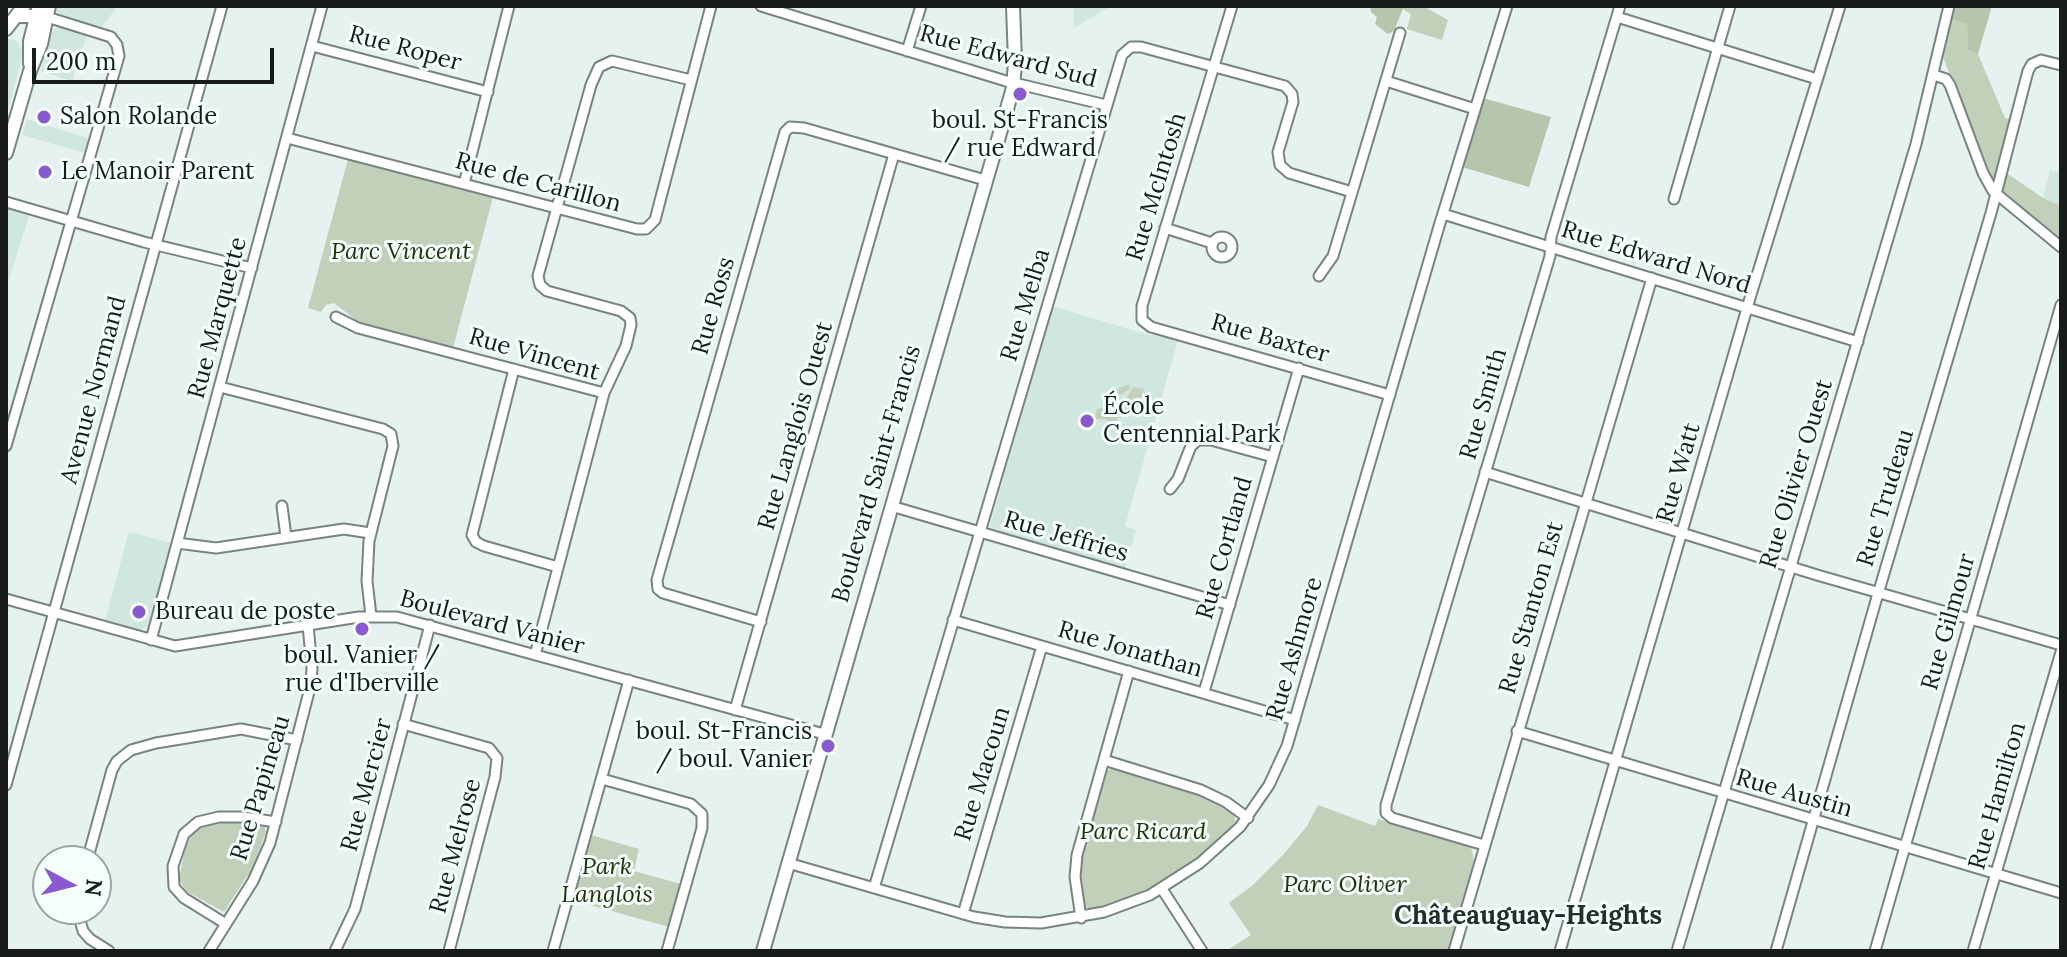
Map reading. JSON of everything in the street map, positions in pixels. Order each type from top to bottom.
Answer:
[{"type":"street","name":"Avenue Normand","points":[[6,785],[222,6]]},
{"type":"street","name":"Rue Marquette","points":[[151,640],[322,6]]},
{"type":"street","points":[[464,184],[509,6]]},
{"type":"street","name":"Rue de Carillon","points":[[287,138],[637,229],[650,228],[655,220],[711,6]]},
{"type":"street","name":"Rue Edward Sud","points":[[761,6],[807,14],[907,51],[1014,83],[1106,105]]},
{"type":"street","points":[[907,51],[921,6]]},
{"type":"street","name":"Boulevard Saint-Francis","points":[[763,951],[1014,83],[1013,6]]},
{"type":"street","name":"Rue McIntosh","points":[[1142,320],[1141,311],[1232,6]]},
{"type":"street","name":"Rue Ashmore","points":[[788,863],[996,921],[1024,923],[1081,918],[1121,907],[1162,889],[1206,859],[1248,818],[1275,775],[1295,720],[1507,6]]},
{"type":"street","name":"Rue Smith","points":[[1484,845],[1396,820],[1386,813],[1620,6]]},
{"type":"street","points":[[1674,199],[1730,6]]},
{"type":"street","name":"Rue Watt","points":[[1560,951],[1748,307],[1840,6]]},
{"type":"street","name":"Rue Olivier Ouest","points":[[1677,951],[1858,342],[1934,75],[1949,6]]},
{"type":"street","points":[[6,29],[20,11],[43,11],[107,35],[117,45],[118,60],[6,446]]},
{"type":"street","points":[[6,153],[41,44],[43,11]]},
{"type":"street","points":[[1617,17],[1817,79]]},
{"type":"street","points":[[1319,276],[1332,260],[1400,33]]},
{"type":"street","name":"Rue Roper","points":[[312,46],[488,92]]},
{"type":"street","name":"Rue Melba","points":[[874,888],[1120,58],[1131,47],[1214,66],[1288,88],[1293,102],[1278,152],[1280,165],[1289,173],[1352,192]]},
{"type":"street","points":[[604,393],[626,346],[631,320],[625,313],[550,292],[540,285],[539,272],[591,85],[599,67],[617,61],[691,80]]},
{"type":"street","name":"Rue Trudeau","points":[[1776,951],[1996,194],[2028,71],[2038,61],[2061,65]]},
{"type":"street","points":[[1934,75],[1949,83],[1983,173],[1996,194],[2061,247]]},
{"type":"street","points":[[1386,81],[1475,109]]},
{"type":"street","name":"Rue Ross","points":[[761,622],[663,593],[658,589],[657,580],[785,132],[790,127],[798,127],[985,180]]},
{"type":"street","name":"Rue Langlois Ouest","points":[[735,710],[894,154]]},
{"type":"street","points":[[6,202],[155,245],[252,268]]},
{"type":"street","name":"Rue Edward Nord","points":[[1443,214],[1858,342]]},
{"type":"street","points":[[1165,228],[1212,243]]},
{"type":"street","name":"Rue Stanton Est","points":[[1454,951],[1652,278]]},
{"type":"street","name":"Rue Gilmour","points":[[1875,951],[2061,305]]},
{"type":"street","name":"Rue Vincent","points":[[336,317],[358,328],[604,393],[535,655]]},
{"type":"street","name":"Rue Baxter","points":[[1142,320],[1146,325],[1162,331],[1390,395]]},
{"type":"street","name":"Rue Cortland","points":[[1204,692],[1299,368]]},
{"type":"street","points":[[514,369],[472,535],[476,542],[484,546],[558,567]]},
{"type":"street","points":[[220,387],[383,429],[391,434],[393,446],[370,533],[367,575],[371,616]]},
{"type":"street","points":[[1170,489],[1178,479],[1191,446],[1198,440],[1211,440],[1273,457]]},
{"type":"street","points":[[1485,472],[1790,567],[2061,645]]},
{"type":"street","points":[[282,506],[286,537]]},
{"type":"street","name":"Rue Jeffries","points":[[891,506],[1230,605]]},
{"type":"street","points":[[177,543],[216,548],[344,529],[370,533]]},
{"type":"street","name":"Boulevard Vanier","points":[[6,599],[168,645],[371,616],[397,617],[824,734]]},
{"type":"street","name":"Rue Jonathan","points":[[953,620],[1295,720]]},
{"type":"street","name":"Rue Papineau","points":[[209,951],[258,871],[276,822],[312,675],[308,625]]},
{"type":"street","name":"Rue Mercier","points":[[335,951],[355,909],[430,625]]},
{"type":"street","name":"Rue Macoun","points":[[963,914],[1042,646]]},
{"type":"street","name":"Rue Hamilton","points":[[1973,951],[2061,652]]},
{"type":"street","points":[[1081,918],[1076,863],[1129,671]]},
{"type":"street","points":[[553,951],[629,680]]},
{"type":"street","name":"Rue Melrose","points":[[403,724],[483,746],[493,750],[497,758],[495,777],[449,951]]},
{"type":"street","points":[[91,845],[112,770],[117,761],[131,750],[241,729],[297,740]]},
{"type":"street","name":"Rue Austin","points":[[1517,731],[2061,893]]},
{"type":"street","points":[[1104,760],[1201,790],[1226,802],[1248,818]]},
{"type":"street","points":[[602,779],[691,804],[702,814],[702,828],[667,951]]},
{"type":"street","points":[[226,924],[183,898],[174,887],[174,860],[184,834],[198,822],[219,817],[276,822]]},
{"type":"street","points":[[1162,889],[1202,951]]},
{"type":"street","points":[[81,925],[90,939],[109,951]]},
{"type":"shaded area","points":[[117,6],[101,29],[58,13],[55,7]]},
{"type":"shaded area","points":[[1073,6],[1111,6],[1074,28]]},
{"type":"shaded area","points":[[58,27],[87,34],[72,81],[41,71],[52,32]]},
{"type":"shaded area","points":[[6,40],[18,42],[23,54],[6,117]]},
{"type":"shaded area","points":[[27,119],[90,139],[85,153],[22,135]]},
{"type":"shaded area","points":[[2050,170],[2061,173],[2061,206],[2043,198]]},
{"type":"shaded area","points":[[6,209],[29,216],[6,289]]},
{"type":"shaded area","name":"École Centennial Park","points":[[1052,306],[1142,333],[1178,340],[1125,526],[1136,530],[1125,569],[998,533],[990,526]]},
{"type":"shaded area","points":[[129,532],[171,543],[151,624],[141,630],[105,620]]},
{"type":"green space","points":[[1370,6],[1404,6],[1394,31],[1388,34],[1375,24],[1377,17]]},
{"type":"green space","points":[[1404,6],[1423,6],[1448,20],[1442,40],[1407,29],[1411,14],[1403,9]]},
{"type":"green space","points":[[1953,6],[1992,6],[1978,54],[1968,50],[1967,24],[1949,19]]},
{"type":"green space","points":[[1949,19],[1967,24],[1968,50],[1978,54],[2005,118],[2012,119],[1993,182],[1941,52]]},
{"type":"green space","points":[[1483,98],[1551,117],[1529,187],[1462,167]]},
{"type":"green space","name":"Parc Vincent","points":[[348,159],[493,197],[453,348],[360,323],[334,303],[326,305],[321,312],[308,308]]},
{"type":"green space","points":[[2005,172],[2043,198],[2061,206],[2061,241],[2002,193]]},
{"type":"green space","points":[[1129,384],[1130,389],[1116,398],[1125,402],[1133,387],[1144,389],[1136,414],[1119,409],[1114,425],[1105,419],[1095,419],[1097,409],[1112,406],[1115,398],[1113,391]]},
{"type":"green space","name":"Parc Ricard","points":[[1115,767],[1182,786],[1214,800],[1233,812],[1236,823],[1212,847],[1158,885],[1124,901],[1089,909],[1084,905],[1082,856],[1106,771]]},
{"type":"green space","name":"Parc Oliver","points":[[1318,805],[1375,826],[1378,819],[1471,847],[1474,861],[1450,951],[1226,951],[1251,935],[1229,903],[1253,885],[1283,855],[1307,826]]},
{"type":"green space","points":[[208,824],[264,824],[266,832],[253,867],[224,912],[186,891],[179,879],[185,849],[193,831]]},
{"type":"green space","name":"Park Langlois","points":[[591,835],[639,849],[634,871],[681,884],[669,927],[572,900]]},
{"type":"place","name":"boul. St-Francis / rue Edward","points":[[1020,94]]},
{"type":"place","name":"Salon Rolande","points":[[44,117]]},
{"type":"place","name":"Le Manoir Parent","points":[[45,172]]},
{"type":"place","name":"École Centennial Park","points":[[1087,421]]},
{"type":"place","name":"Bureau de poste","points":[[139,612]]},
{"type":"place","name":"boul. Vanier / rue d'Iberville","points":[[362,629]]},
{"type":"place","name":"boul. St-Francis / boul. Vanier","points":[[828,746]]},
{"type":"district","name":"Châteauguay-Heights","points":[[1528,917]]}]
